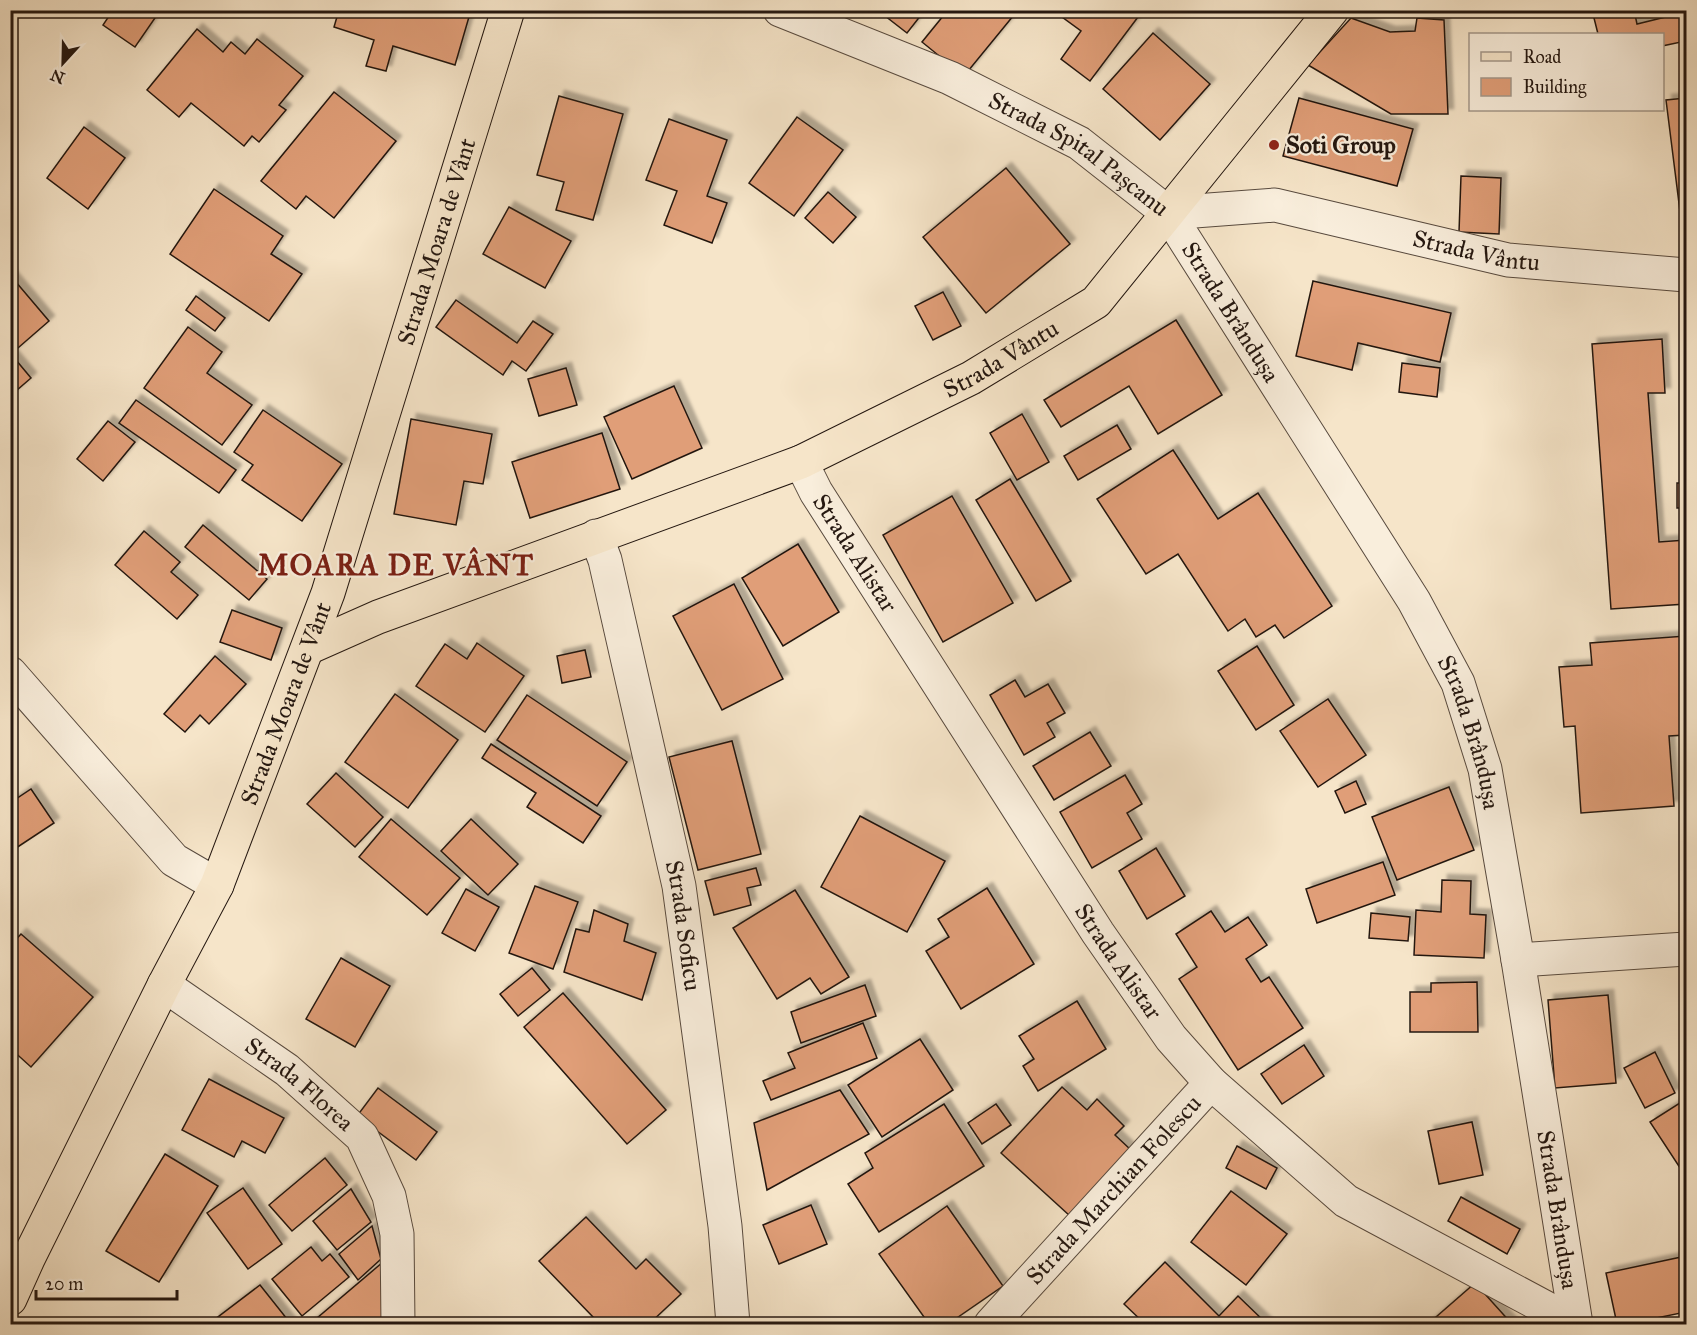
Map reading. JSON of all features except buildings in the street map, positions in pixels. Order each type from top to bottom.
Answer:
[{"type":"main road","name":"Strada Moara de Vânt","points":[[10,1299],[164,985],[217,885],[308,648],[335,570],[508,10]]},
{"type":"main road","name":"Strada Spital Pașcanu","points":[[1168,213],[1332,10]]},
{"type":"main road","name":"Strada Vântu","points":[[308,648],[378,617],[801,462],[971,378],[1096,302],[1168,213]]},
{"type":"street","name":"Strada Spital Pașcanu","points":[[780,10],[950,78],[1079,143],[1168,213]]},
{"type":"street","name":"Strada Vântu","points":[[1168,213],[1275,205],[1508,260],[1686,275]]},
{"type":"street","name":"Strada Brândușa","points":[[1168,213],[1414,601],[1458,683],[1485,769],[1576,1324]]},
{"type":"street","name":"Strada Alistar","points":[[801,462],[816,492],[1098,933],[1171,1038],[1211,1083],[1346,1201],[1576,1324]]},
{"type":"street","name":"Strada Soficu","points":[[596,536],[605,560],[679,886],[725,1226],[733,1324]]},
{"type":"street","points":[[10,673],[174,860],[217,885]]},
{"type":"street","points":[[1518,960],[1686,949]]},
{"type":"street","name":"Strada Florea","points":[[164,985],[287,1070],[362,1137],[389,1196],[398,1234],[396,1296],[398,1324]]},
{"type":"street","name":"Strada Marchian Folescu","points":[[991,1324],[1211,1083]]},
{"type":"place","name":"Soti Group","points":[[1274,145]]},
{"type":"district","name":"MOARA DE VÂNT","points":[[396,565]]}]
